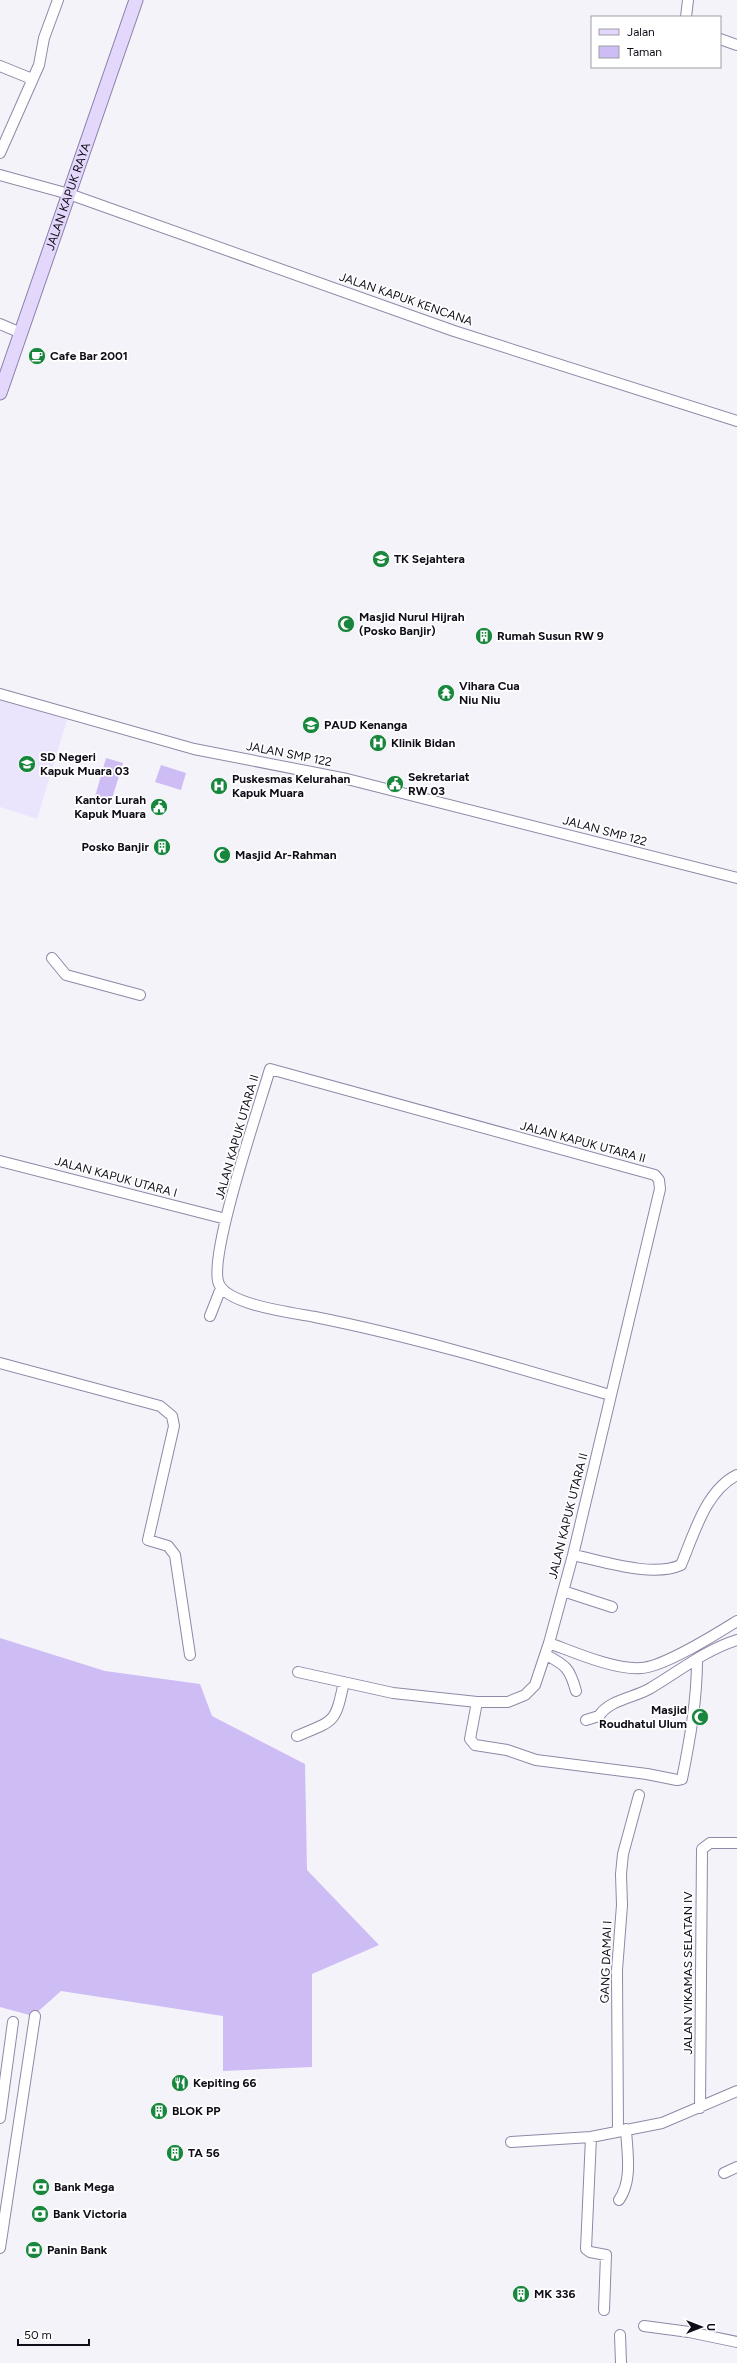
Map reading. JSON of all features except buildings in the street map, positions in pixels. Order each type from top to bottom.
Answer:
[{"type":"main road","name":"JALAN KAPUK RAYA","points":[[0,393],[136,0]]},
{"type":"street","points":[[0,153],[39,65],[44,38],[58,0]]},
{"type":"street","points":[[686,16],[688,0]]},
{"type":"street","points":[[721,39],[737,46]]},
{"type":"street","points":[[0,66],[32,79]]},
{"type":"street","name":"JALAN KAPUK KENCANA","points":[[0,175],[69,194],[454,331],[737,421]]},
{"type":"street","points":[[0,324],[21,333]]},
{"type":"street","name":"JALAN SMP 122","points":[[0,694],[194,749],[347,779],[737,878]]},
{"type":"street","points":[[52,958],[66,975],[140,995]]},
{"type":"street","name":"JALAN KAPUK UTARA II","points":[[221,1288],[217,1277],[221,1218],[270,1069],[655,1175],[659,1180],[660,1189],[573,1556],[539,1678],[525,1695],[508,1702],[477,1702],[393,1693],[298,1672]]},
{"type":"street","name":"JALAN KAPUK UTARA I","points":[[0,1160],[221,1218]]},
{"type":"street","points":[[210,1316],[221,1288],[233,1298],[266,1307],[390,1332],[610,1395]]},
{"type":"street","points":[[0,1363],[160,1406],[169,1412],[174,1426],[148,1540],[153,1544],[168,1546],[175,1555],[190,1655]]},
{"type":"street","points":[[573,1556],[642,1569],[673,1568],[681,1565],[716,1489],[737,1474]]},
{"type":"street","points":[[563,1591],[612,1607]]},
{"type":"street","points":[[549,1643],[610,1663],[636,1668],[652,1665],[668,1659],[737,1621]]},
{"type":"street","points":[[586,1720],[599,1716],[605,1708],[649,1689],[674,1671],[737,1640]]},
{"type":"street","points":[[546,1655],[566,1666],[572,1675],[576,1691]]},
{"type":"street","points":[[477,1702],[470,1739],[475,1746],[507,1750],[536,1760],[677,1780],[682,1779],[691,1734],[696,1698],[697,1660]]},
{"type":"street","points":[[297,1736],[329,1723],[334,1718],[338,1712],[344,1682]]},
{"type":"street","name":"GANG DAMAI I","points":[[619,2200],[624,2192],[627,2175],[622,2130],[617,1970],[622,1905],[621,1874],[624,1854],[639,1795]]},
{"type":"street","name":"JALAN VIKAMAS SELATAN IV","points":[[700,2108],[701,1852],[704,1846],[710,1843],[737,1843]]},
{"type":"street","points":[[0,2248],[35,2016]]},
{"type":"street","points":[[0,2118],[13,2022]]},
{"type":"street","points":[[511,2142],[591,2137],[662,2123],[737,2091]]},
{"type":"street","points":[[591,2137],[586,2249],[590,2252],[602,2253],[606,2255],[604,2310]]},
{"type":"street","points":[[724,2173],[737,2167]]},
{"type":"street","points":[[644,2326],[689,2332],[737,2342]]},
{"type":"street","points":[[620,2335],[621,2363]]},
{"type":"shaded area","name":"SD Negeri Kapuk Muara 03","points":[[0,699],[67,720],[37,819],[0,807]]},
{"type":"green space","points":[[106,758],[123,763],[110,805],[94,800]]},
{"type":"green space","points":[[161,765],[186,773],[181,790],[155,782]]},
{"type":"green space","points":[[0,1638],[105,1671],[200,1684],[212,1716],[305,1764],[307,1870],[379,1945],[312,1974],[312,2067],[223,2071],[223,2016],[61,1991],[33,2016],[0,2007]]},
{"type":"place","name":"Cafe Bar 2001","points":[[37,356]]},
{"type":"place","name":"TK Sejahtera","points":[[381,559]]},
{"type":"place","name":"Masjid Nurul Hijrah (Posko Banjir)","points":[[346,624]]},
{"type":"place","name":"Rumah Susun RW 9","points":[[484,636]]},
{"type":"place","name":"Vihara Cua Niu Niu","points":[[446,693]]},
{"type":"place","name":"PAUD Kenanga","points":[[311,725]]},
{"type":"place","name":"Klinik Bidan","points":[[378,743]]},
{"type":"place","name":"SD Negeri Kapuk Muara 03","points":[[27,764]]},
{"type":"place","name":"Sekretariat RW 03","points":[[395,784]]},
{"type":"place","name":"Puskesmas Kelurahan Kapuk Muara","points":[[219,786]]},
{"type":"place","name":"Kantor Lurah Kapuk Muara","points":[[159,807]]},
{"type":"place","name":"Posko Banjir","points":[[162,847]]},
{"type":"place","name":"Masjid Ar-Rahman","points":[[222,855]]},
{"type":"place","name":"Masjid Roudhatul Ulum","points":[[700,1717]]},
{"type":"place","name":"Kepiting 66","points":[[180,2083]]},
{"type":"place","name":"BLOK PP","points":[[159,2111]]},
{"type":"place","name":"TA 56","points":[[175,2153]]},
{"type":"place","name":"Bank Mega","points":[[41,2187]]},
{"type":"place","name":"Bank Victoria","points":[[40,2214]]},
{"type":"place","name":"Panin Bank","points":[[34,2250]]},
{"type":"place","name":"MK 336","points":[[521,2294]]}]
